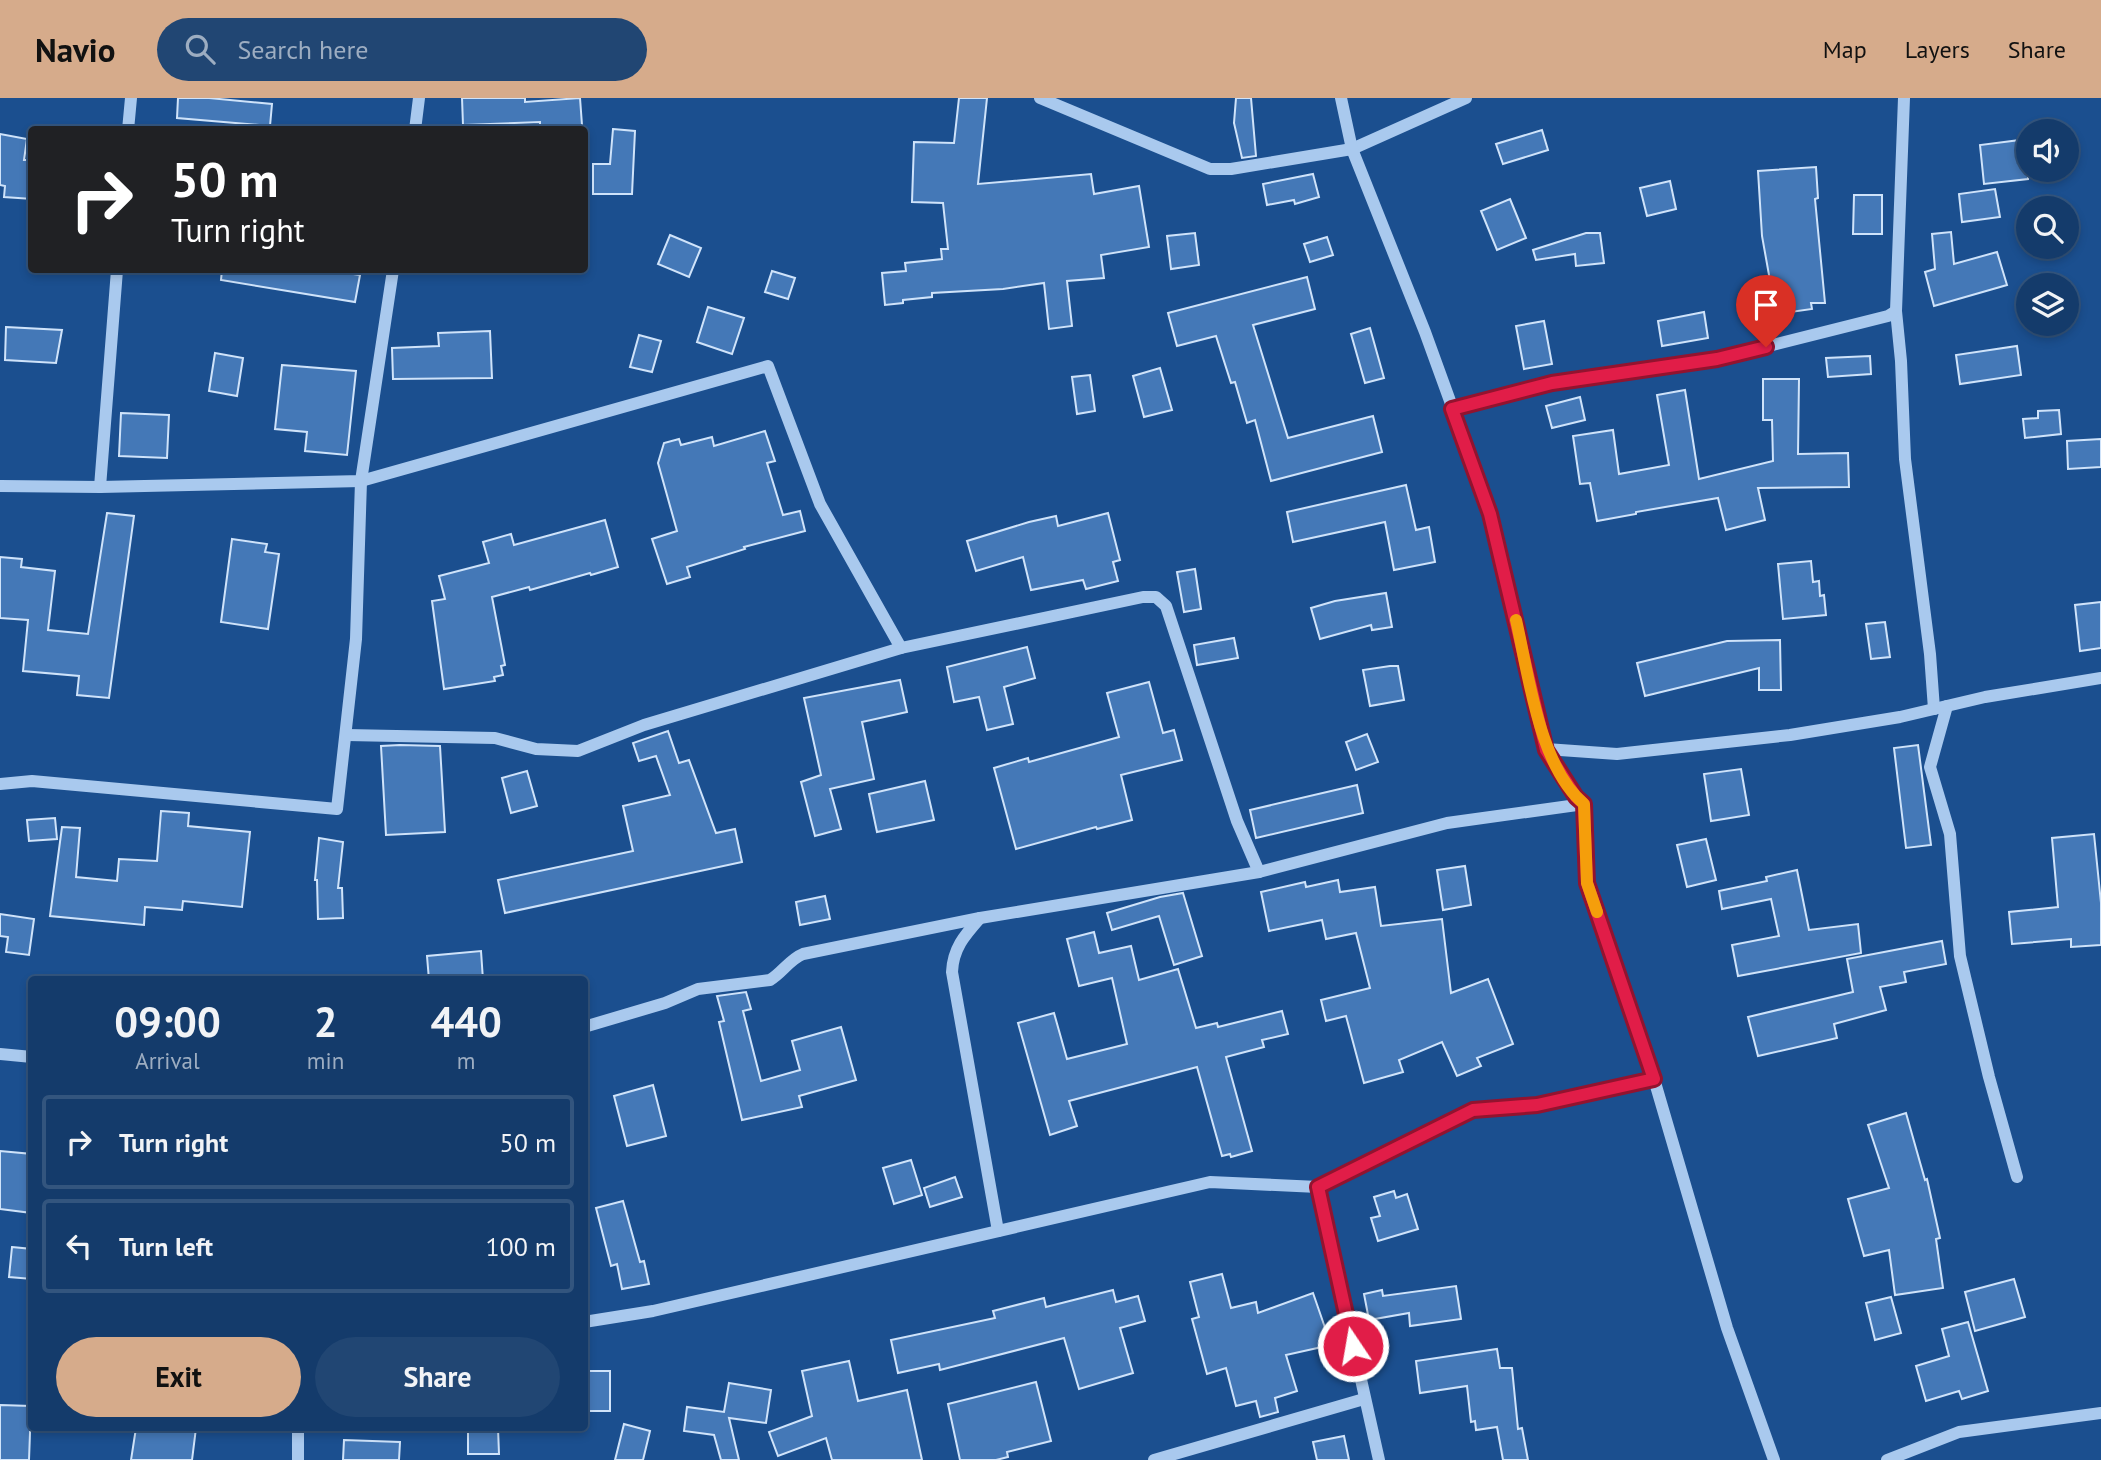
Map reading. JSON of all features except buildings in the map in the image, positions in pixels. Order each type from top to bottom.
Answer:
[{"type":"street","points":[[128,126],[131,98]]},
{"type":"street","points":[[416,126],[419,98]]},
{"type":"street","points":[[1040,98],[1210,169],[1231,169],[1352,149],[1466,98]]},
{"type":"street","points":[[1340,98],[1352,149],[1490,514],[1546,750],[1576,797],[1584,804],[1587,883],[1654,1079],[1727,1328],[1774,1460]]},
{"type":"street","points":[[1904,98],[1896,311],[1902,361],[1905,459],[1930,654],[1940,708],[1930,767],[1950,834],[1960,956],[1989,1077],[2017,1177]]},
{"type":"street","points":[[100,487],[117,273]]},
{"type":"street","points":[[0,783],[32,781],[337,808],[356,639],[361,481],[393,273]]},
{"type":"street","points":[[1452,409],[1552,383],[1717,359],[1888,316],[1896,311]]},
{"type":"street","points":[[0,486],[100,487],[361,481],[768,366],[820,504],[901,648]]},
{"type":"street","points":[[347,735],[495,738],[536,749],[579,751],[644,725],[901,648],[1143,597],[1156,597],[1166,606],[1237,821],[1259,872]]},
{"type":"street","points":[[1546,750],[1616,754],[1790,735],[1900,717],[1985,697],[2101,678]]},
{"type":"street","points":[[588,1026],[665,1003],[698,989],[770,980],[803,954],[980,918],[1259,872],[1447,823],[1584,804]]},
{"type":"street","points":[[980,918],[958,945],[953,957],[952,972],[998,1231]]},
{"type":"street","points":[[0,1055],[28,1056]]},
{"type":"street","points":[[588,1321],[653,1311],[1210,1182],[1318,1187],[1473,1110],[1537,1105],[1654,1079]]},
{"type":"street","points":[[1318,1187],[1379,1460]]},
{"type":"street","points":[[1154,1460],[1364,1399]]},
{"type":"street","points":[[1887,1460],[1959,1432],[2101,1413]]},
{"type":"street","points":[[298,1431],[298,1460]]},
{"type":"slow traffic","points":[[1516,620],[1546,750],[1576,797],[1584,804],[1587,883],[1597,912]]},
{"type":"route","points":[[1353,1346],[1318,1187],[1473,1110],[1537,1105],[1654,1079],[1587,883],[1584,804],[1576,797],[1546,750],[1490,514],[1452,409],[1552,383],[1717,359],[1766,347]]}]
